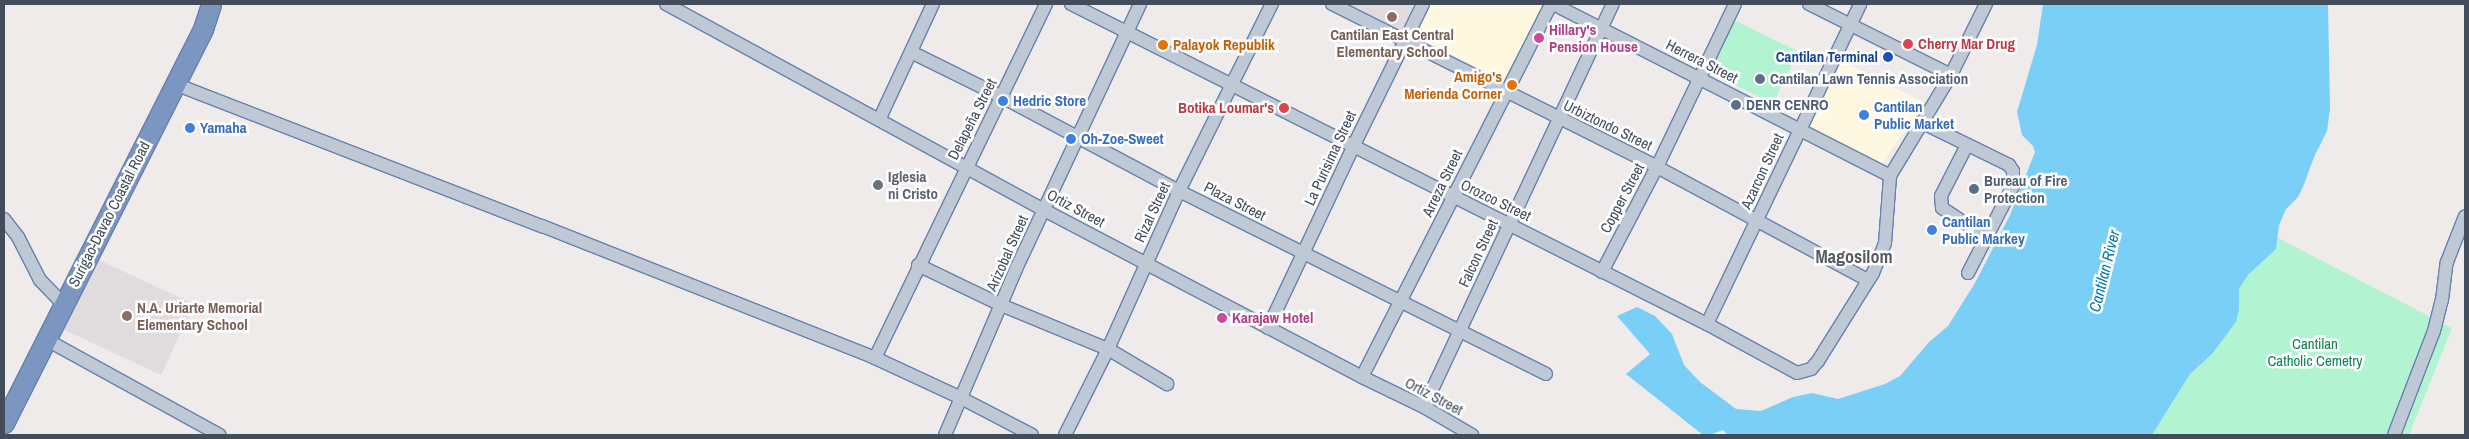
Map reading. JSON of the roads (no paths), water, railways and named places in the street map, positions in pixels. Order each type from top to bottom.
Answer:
[{"type":"highway","name":"Surigao-Davao Coastal Road","points":[[4,423],[212,8]]},
{"type":"street","name":"Ortiz Street","points":[[666,4],[880,118],[1044,210],[1362,377],[1424,407],[1472,435]]},
{"type":"street","points":[[880,118],[933,4]]},
{"type":"street","name":"Delapeña Street","points":[[875,358],[918,265],[1046,4]]},
{"type":"street","name":"Orozco Street","points":[[1071,4],[1707,324],[1798,373],[1811,370],[1818,361],[1873,273],[1885,243],[1890,176]]},
{"type":"street","name":"Arizobal Street","points":[[945,435],[1001,304],[1140,4]]},
{"type":"street","name":"Rizal Street","points":[[1065,435],[1108,349],[1178,191],[1272,4]]},
{"type":"street","name":"Urbiztondo Street","points":[[1332,4],[1657,167],[1868,280]]},
{"type":"street","name":"La Purisima Street","points":[[1268,328],[1353,147],[1424,4]]},
{"type":"street","name":"Herrera Street","points":[[1552,4],[1890,176]]},
{"type":"street","name":"Arreza Street","points":[[1362,377],[1506,90],[1552,4]]},
{"type":"street","name":"Falcon Street","points":[[1424,407],[1613,4]]},
{"type":"street","name":"Copper Street","points":[[1602,272],[1657,167],[1735,4]]},
{"type":"street","points":[[1809,4],[1951,75]]},
{"type":"street","name":"Azarcon Street","points":[[1707,324],[1860,4]]},
{"type":"street","points":[[1890,176],[1951,75],[1976,28],[1986,4]]},
{"type":"street","name":"Plaza Street","points":[[911,52],[1002,97],[1178,191],[1546,374]]},
{"type":"street","points":[[175,84],[542,226],[875,358],[961,398],[1032,435]]},
{"type":"street","points":[[1923,122],[2009,165],[2013,171],[2012,186],[1968,273]]},
{"type":"street","points":[[1967,145],[1940,201],[1944,211],[1986,237]]},
{"type":"street","points":[[2394,435],[2434,331],[2442,300],[2447,262],[2465,216]]},
{"type":"street","points":[[4,219],[18,237],[40,280],[63,304]]},
{"type":"street","points":[[918,265],[1001,304],[1108,349],[1167,384]]},
{"type":"street","points":[[47,340],[220,435]]},
{"type":"water","name":"Cantilan River","points":[[2043,4],[2328,4],[2330,109],[2327,131],[2298,197],[2286,209],[2279,225],[2276,249],[2248,275],[2239,289],[2239,310],[2236,322],[2212,354],[2190,374],[2152,435],[1728,435],[1723,430],[1710,435],[1703,435],[1626,374],[1650,354],[1617,316],[1637,307],[1655,316],[1672,334],[1684,365],[1700,382],[1736,409],[1761,411],[1793,397],[1812,393],[1838,399],[1885,384],[1900,376],[1929,342],[1948,326],[1975,283],[2010,215],[2035,152],[2033,146],[2022,135],[2017,112],[2037,45]]},
{"type":"place","name":"Cantilan East Central Elementary School","points":[[1392,17]]},
{"type":"place","name":"Hillary's Pension House","points":[[1539,38]]},
{"type":"place","name":"Cherry Mar Drug","points":[[1908,44]]},
{"type":"place","name":"Palayok Republik","points":[[1163,45]]},
{"type":"place","name":"Cantilan Terminal","points":[[1888,57]]},
{"type":"place","name":"Cantilan Lawn Tennis Association","points":[[1760,79]]},
{"type":"place","name":"Amigo's Merienda Corner","points":[[1512,85]]},
{"type":"place","name":"Hedric Store","points":[[1003,101]]},
{"type":"place","name":"DENR CENRO","points":[[1736,105]]},
{"type":"place","name":"Botika Loumar's","points":[[1284,108]]},
{"type":"place","name":"Cantilan Public Market","points":[[1864,115]]},
{"type":"place","name":"Yamaha","points":[[190,128]]},
{"type":"place","name":"Oh-Zoe-Sweet","points":[[1071,139]]},
{"type":"place","name":"Iglesia ni Cristo","points":[[878,185]]},
{"type":"place","name":"Bureau of Fire Protection","points":[[1974,189]]},
{"type":"place","name":"Cantilan Public Markey","points":[[1932,230]]},
{"type":"place","name":"N.A. Uriarte Memorial Elementary School","points":[[127,316]]},
{"type":"place","name":"Karajaw Hotel","points":[[1222,318]]},
{"type":"district","name":"Magosilom","points":[[1854,257]]},
{"type":"park label","name":"Cantilan Catholic Cemetry","points":[[2315,352]]}]
